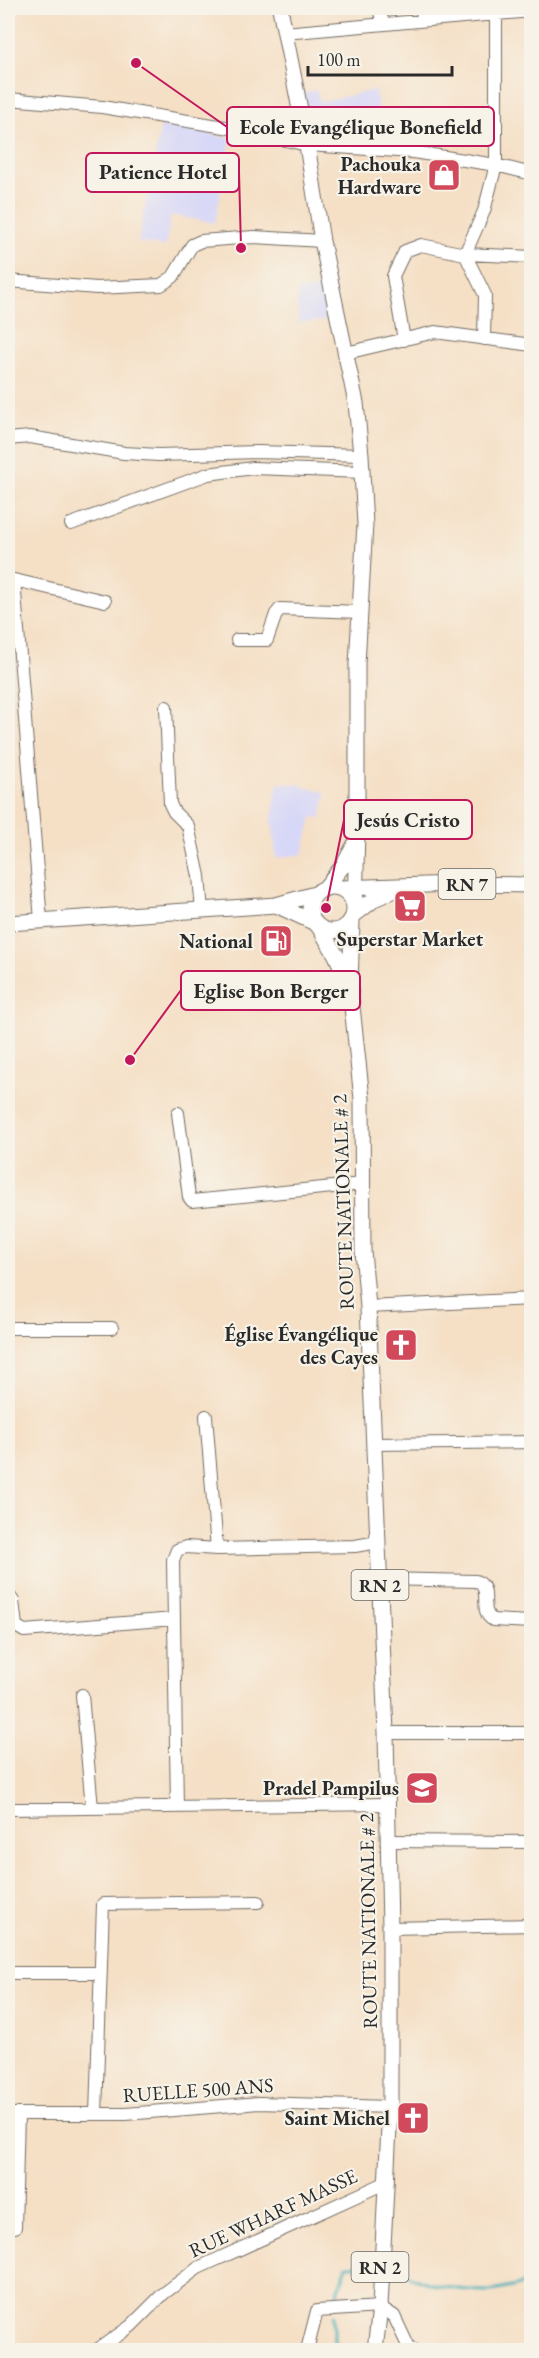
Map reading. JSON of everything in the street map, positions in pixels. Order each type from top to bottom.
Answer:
[{"type":"main road","name":"ROUTE NATIONALE # 2","points":[[280,8],[307,145],[322,241],[357,403],[365,524],[357,664],[356,888],[350,988],[362,1100],[363,1251],[368,1307],[388,1804],[390,2107],[380,2307],[375,2350]]},
{"type":"main road","points":[[317,925],[310,910],[320,892],[343,866],[357,841]]},
{"type":"main road","name":"RN 7","points":[[340,888],[454,884],[531,885]]},
{"type":"main road","name":"RN 7","points":[[353,915],[376,898],[403,886]]},
{"type":"main road","points":[[8,923],[276,905],[340,888],[350,897],[353,915],[347,926],[334,931],[276,905]]},
{"type":"main road","name":"ROUTE NATIONALE # 2","points":[[317,925],[336,955],[350,988]]},
{"type":"street","points":[[379,8],[383,24]]},
{"type":"street","points":[[284,33],[383,24],[423,14],[496,15],[531,11]]},
{"type":"street","points":[[484,339],[484,295],[465,254],[484,211],[496,165],[496,15]]},
{"type":"street","points":[[8,99],[102,106],[243,130],[307,145],[413,152],[496,165],[531,174]]},
{"type":"street","points":[[8,281],[97,288],[161,285],[173,277],[192,245],[201,241],[254,237],[322,241]]},
{"type":"street","points":[[404,339],[393,276],[405,251],[421,245],[465,254],[531,257]]},
{"type":"street","points":[[346,353],[435,332],[531,345]]},
{"type":"street","points":[[8,439],[30,437],[124,453],[257,452],[361,455]]},
{"type":"street","points":[[71,524],[208,474],[253,468],[362,472]]},
{"type":"street","points":[[41,921],[14,580],[105,602]]},
{"type":"street","points":[[237,640],[267,640],[280,609],[360,612]]},
{"type":"street","points":[[166,707],[170,804],[174,812],[188,826],[199,876],[202,911]]},
{"type":"street","points":[[178,1113],[189,1197],[192,1201],[363,1184]]},
{"type":"street","points":[[368,1307],[531,1299]]},
{"type":"street","points":[[8,1328],[112,1328]]},
{"type":"street","points":[[206,1416],[217,1549]]},
{"type":"street","points":[[373,1444],[531,1442]]},
{"type":"street","points":[[177,1807],[174,1555],[177,1550],[186,1546],[217,1549],[355,1546],[378,1542]]},
{"type":"street","points":[[380,1580],[476,1581],[484,1585],[485,1609],[489,1618],[531,1622]]},
{"type":"street","points":[[8,1594],[13,1601],[16,1626],[24,1631],[174,1618]]},
{"type":"street","points":[[82,1695],[92,1808]]},
{"type":"street","points":[[386,1733],[531,1733]]},
{"type":"street","points":[[8,1809],[388,1804]]},
{"type":"street","points":[[388,1841],[531,1842]]},
{"type":"street","points":[[96,2114],[103,1904],[258,1902]]},
{"type":"street","points":[[390,1928],[531,1925]]},
{"type":"street","points":[[8,1973],[101,1973]]},
{"type":"street","name":"RUELLE 500 ANS","points":[[13,2114],[96,2114],[204,2109],[259,2103],[390,2107]]},
{"type":"street","points":[[13,2114],[15,2227]]},
{"type":"street","name":"RUE WHARF MASSE","points":[[97,2350],[131,2326],[163,2294],[198,2268],[385,2183]]},
{"type":"street","points":[[307,2350],[317,2311],[380,2307],[394,2316],[410,2348],[414,2350]]},
{"type":"shaded area","points":[[317,90],[320,102],[375,90],[385,149],[333,145],[323,129],[303,130],[297,95]]},
{"type":"shaded area","points":[[161,125],[231,138],[215,223],[171,215],[165,247],[138,242]]},
{"type":"shaded area","points":[[333,289],[339,319],[298,323],[297,290]]},
{"type":"shaded area","points":[[278,783],[302,785],[302,787],[326,792],[321,818],[312,817],[303,854],[276,858],[272,817]]},
{"type":"waterway","points":[[335,2301],[347,2265],[371,2265]]},
{"type":"waterway","points":[[389,2267],[399,2268],[429,2283],[468,2290],[490,2291],[532,2282]]},
{"type":"waterway","points":[[334,2315],[334,2350]]},
{"type":"place","name":"Ecole Evangélique Bonefield","points":[[136,63]]},
{"type":"place","name":"Pachouka Hardware","points":[[444,175]]},
{"type":"place","name":"Patience Hotel","points":[[241,248]]},
{"type":"place","name":"Superstar Market","points":[[410,906]]},
{"type":"place","name":"Jesús Cristo","points":[[326,908]]},
{"type":"place","name":"National","points":[[276,941]]},
{"type":"place","name":"Eglise Bon Berger","points":[[130,1060]]},
{"type":"place","name":"Église Évangélique des Cayes","points":[[401,1345]]},
{"type":"place","name":"Pradel Pampilus","points":[[422,1788]]},
{"type":"place","name":"Saint Michel","points":[[413,2118]]}]
